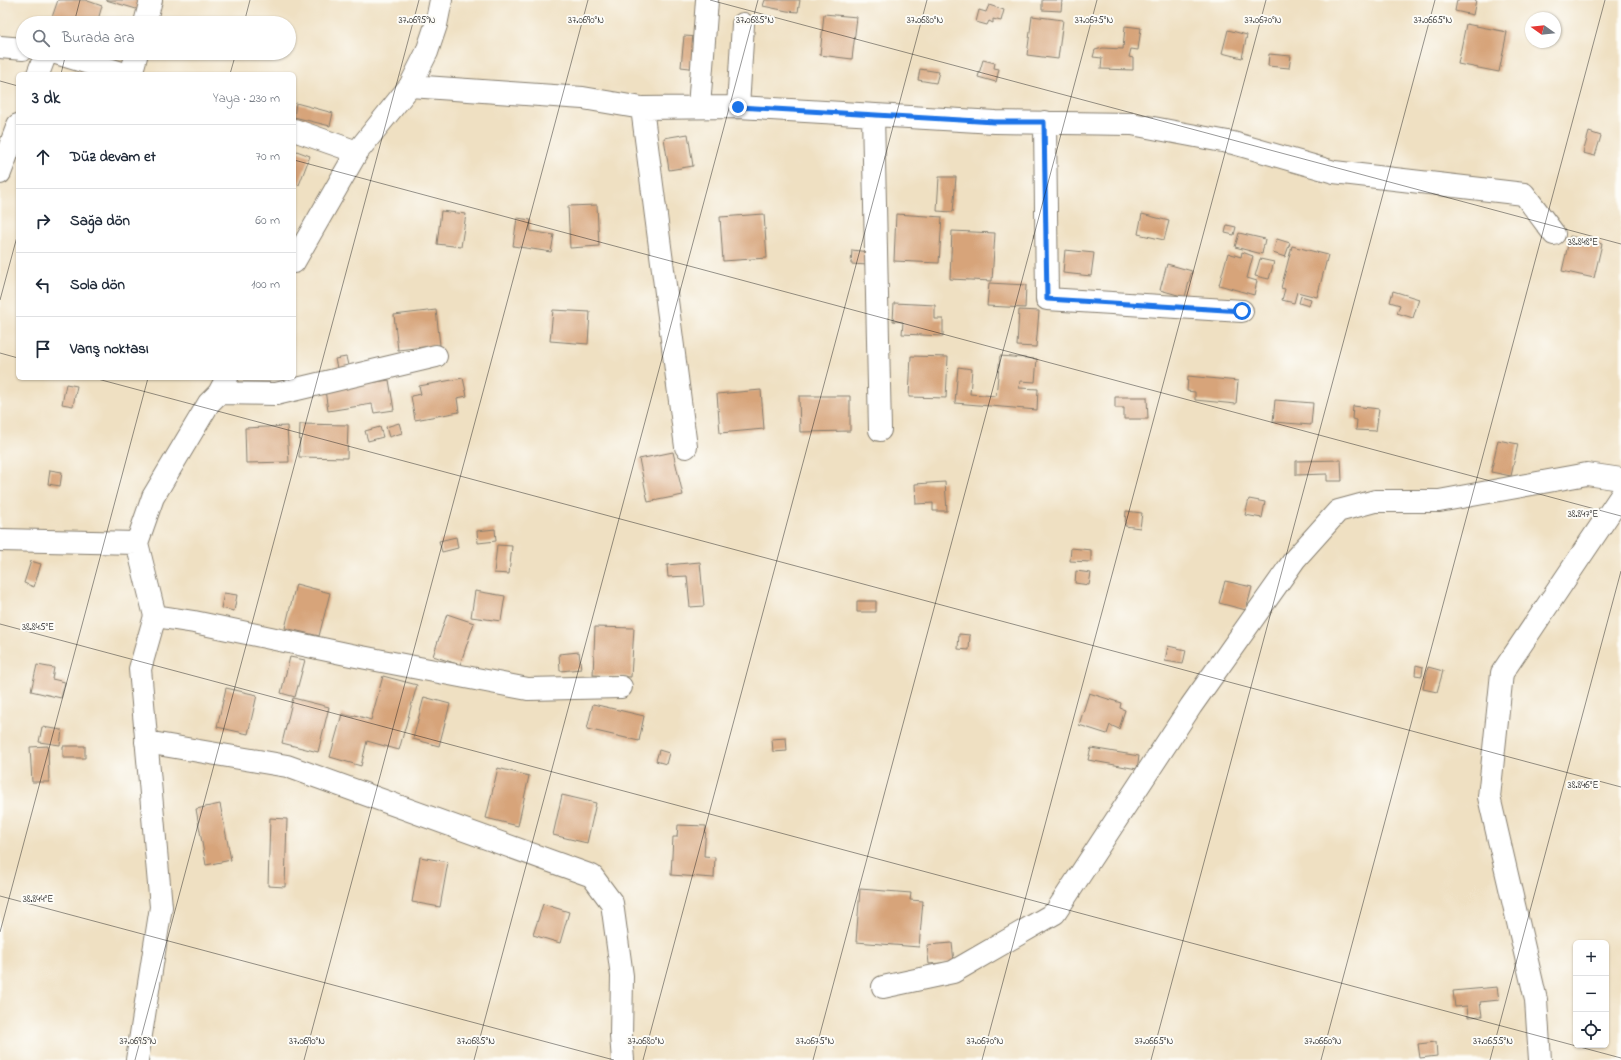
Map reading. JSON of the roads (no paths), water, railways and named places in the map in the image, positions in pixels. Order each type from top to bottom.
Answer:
[{"type":"street","points":[[147,16],[151,0]]},
{"type":"street","points":[[296,259],[357,152],[410,86],[427,52],[436,25],[441,0]]},
{"type":"street","points":[[699,107],[707,0]]},
{"type":"street","points":[[738,107],[743,24]]},
{"type":"street","points":[[0,47],[16,48]]},
{"type":"street","points":[[39,72],[43,60]]},
{"type":"street","points":[[79,60],[119,72]]},
{"type":"street","points":[[132,72],[135,60]]},
{"type":"street","points":[[410,86],[583,98],[642,108],[738,107],[995,122],[1132,124],[1233,143],[1334,172],[1524,194],[1554,234]]},
{"type":"street","points":[[642,108],[686,447]]},
{"type":"street","points":[[873,115],[880,430]]},
{"type":"street","points":[[1044,122],[1047,299],[1242,311]]},
{"type":"street","points":[[0,173],[16,131]]},
{"type":"street","points":[[296,131],[357,152]]},
{"type":"street","points":[[137,1060],[161,907],[140,669],[155,616],[136,543],[153,497],[209,403],[223,385],[276,394],[436,356]]},
{"type":"street","points":[[883,987],[953,972],[1055,913],[1191,706],[1295,559],[1338,511],[1375,502],[1439,501],[1587,474],[1621,479]]},
{"type":"street","points":[[1540,1060],[1536,1000],[1489,797],[1502,673],[1621,496]]},
{"type":"street","points":[[0,540],[136,543]]},
{"type":"street","points":[[155,616],[194,622],[528,690],[621,687]]},
{"type":"street","points":[[146,742],[287,766],[592,876],[612,903],[622,976],[621,1036],[623,1060]]}]
